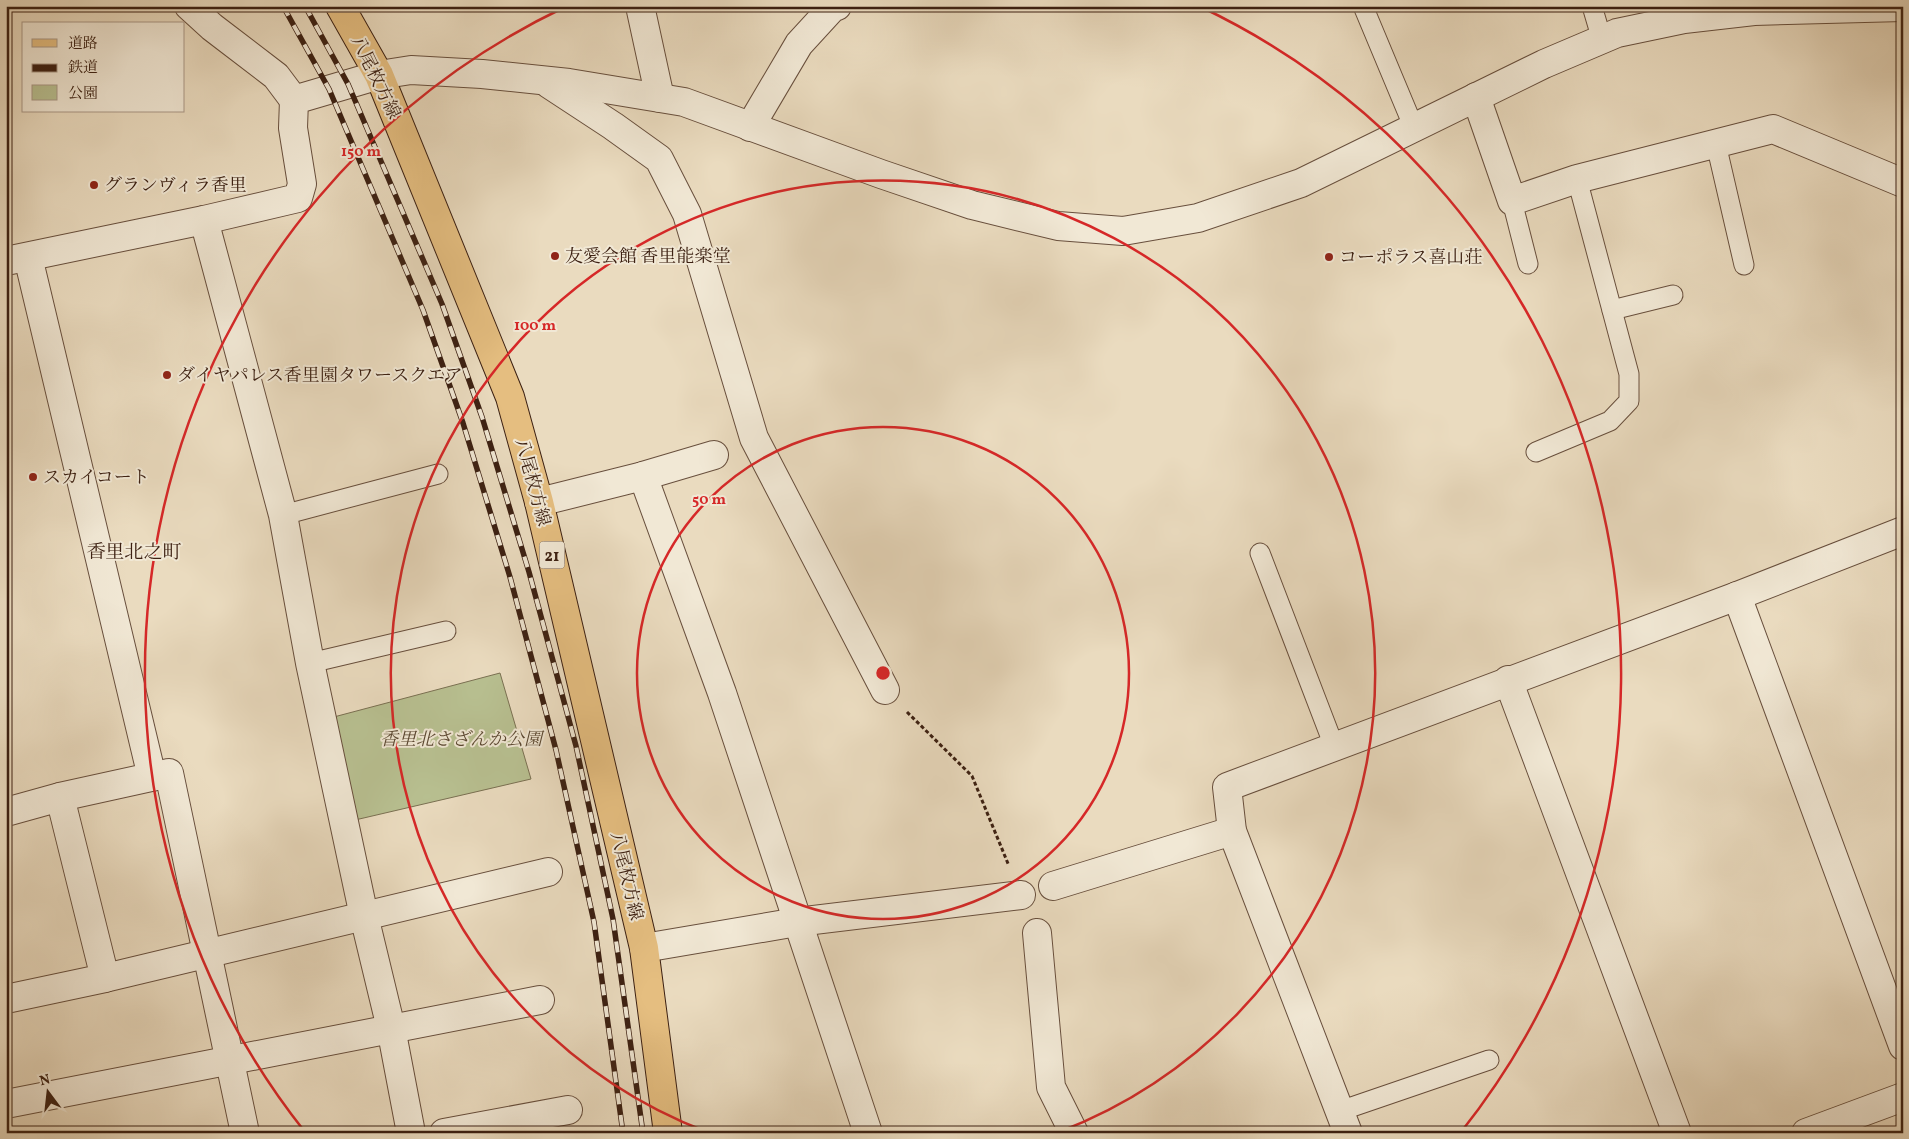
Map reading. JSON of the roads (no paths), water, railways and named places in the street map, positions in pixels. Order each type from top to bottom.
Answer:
[{"type":"main road","name":"八尾枚方線","points":[[340,6],[379,75],[510,397],[539,502],[644,948],[668,1133]]},
{"type":"street","points":[[152,777],[17,259],[204,220],[298,198],[302,184],[293,128],[294,100],[276,76],[212,27],[189,6]]},
{"type":"street","points":[[640,6],[660,98]]},
{"type":"street","points":[[750,126],[799,44],[832,8],[837,6]]},
{"type":"street","points":[[294,100],[379,75],[411,70],[482,74],[569,83],[684,102],[881,174],[972,204],[1058,226],[1123,231],[1198,218],[1301,183],[1544,64],[1617,33],[1684,19],[1753,9],[1903,7]]},
{"type":"street","points":[[544,81],[659,159],[687,214],[754,438],[885,690]]},
{"type":"street","points":[[1476,97],[1512,201],[1577,179],[1773,129],[1903,183]]},
{"type":"street","points":[[204,220],[283,515],[310,663],[364,916],[391,1028],[411,1133]]},
{"type":"street","points":[[539,502],[643,476],[714,455]]},
{"type":"street","points":[[643,476],[722,693],[868,1133]]},
{"type":"street","points":[[1344,1122],[1232,831],[1227,787],[1736,596],[1903,531]]},
{"type":"street","points":[[1736,596],[1903,1046]]},
{"type":"street","points":[[1508,680],[1677,1133]]},
{"type":"street","points":[[6,812],[60,797],[169,773],[245,1133]]},
{"type":"street","points":[[60,797],[105,978]]},
{"type":"street","points":[[1053,886],[1232,831]]},
{"type":"street","points":[[6,999],[105,978],[548,872]]},
{"type":"street","points":[[644,948],[797,922],[1021,895]]},
{"type":"street","points":[[1037,933],[1051,1087],[1074,1133]]},
{"type":"street","points":[[6,1104],[540,1000]]},
{"type":"street","points":[[1806,1133],[1903,1097]]},
{"type":"street","points":[[444,1133],[568,1110]]},
{"type":"lane","points":[[1364,6],[1414,128]]},
{"type":"lane","points":[[1592,6],[1602,40]]},
{"type":"lane","points":[[1716,144],[1744,265]]},
{"type":"lane","points":[[1536,452],[1610,421],[1629,401],[1629,374],[1577,179]]},
{"type":"lane","points":[[1512,201],[1528,264]]},
{"type":"lane","points":[[1612,310],[1673,295]]},
{"type":"lane","points":[[283,515],[438,474]]},
{"type":"lane","points":[[1260,553],[1334,746]]},
{"type":"lane","points":[[310,663],[446,631]]},
{"type":"lane","points":[[1344,1122],[1489,1060]]},
{"type":"railway","points":[[283,6],[329,89],[423,310],[463,423],[510,577],[556,750],[594,922],[623,1133]]},
{"type":"railway","points":[[305,6],[348,84],[442,304],[482,417],[529,572],[576,746],[613,919],[643,1133]]},
{"type":"place","name":"グランヴィラ香里","points":[[94,185]]},
{"type":"place","name":"友愛会館 香里能楽堂","points":[[555,256]]},
{"type":"place","name":"コーポラス喜山荘","points":[[1329,257]]},
{"type":"place","name":"ダイヤパレス香里園タワースクエア","points":[[167,375]]},
{"type":"place","name":"スカイコート","points":[[33,477]]},
{"type":"district","name":"香里北之町","points":[[134,551]]},
{"type":"park label","name":"香里北さざんか公園","points":[[461,739]]}]
